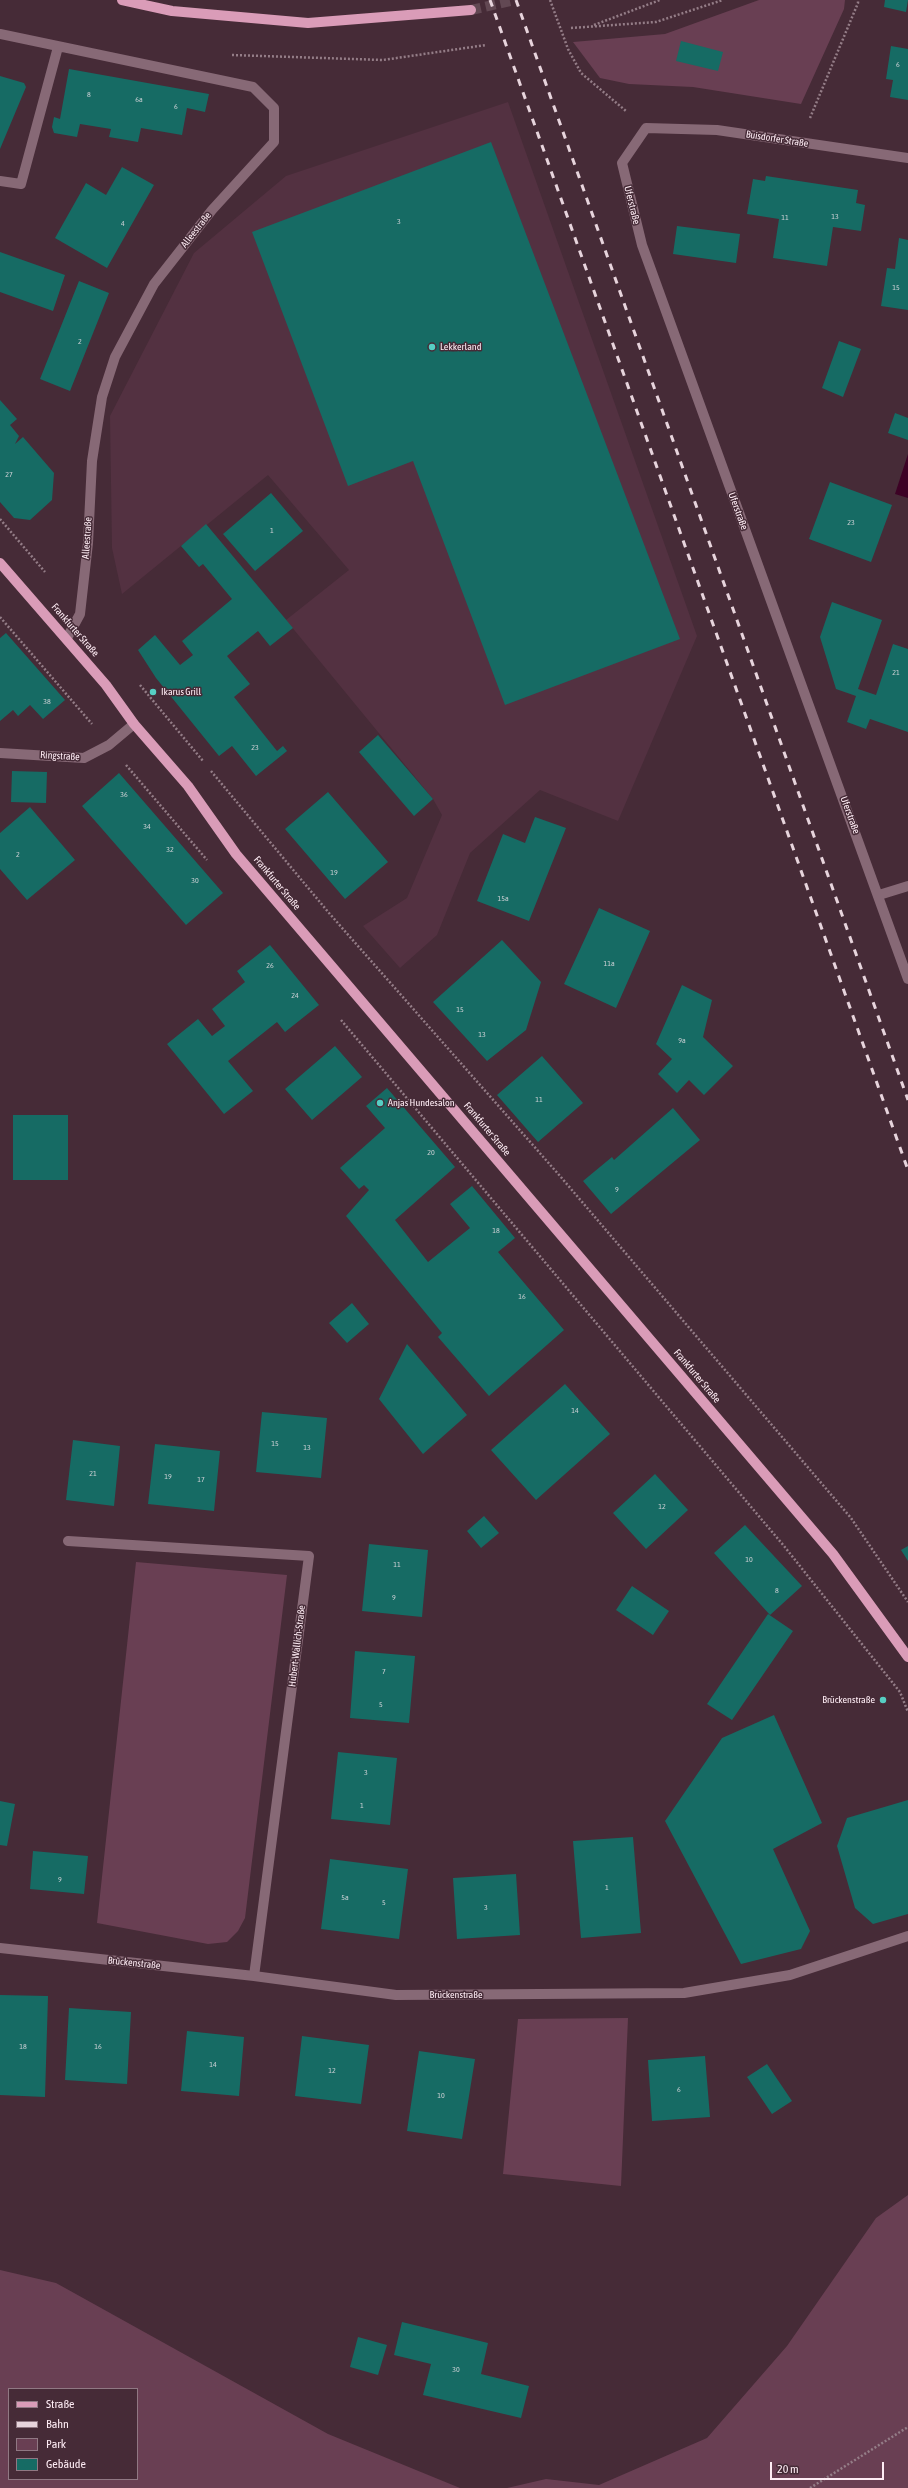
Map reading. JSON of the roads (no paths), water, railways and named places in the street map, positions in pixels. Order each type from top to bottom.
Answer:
[{"type":"main road","points":[[122,0],[172,11],[308,23],[471,10]]},
{"type":"main road","name":"Frankfurter Straße","points":[[0,563],[68,638],[106,685],[134,724],[188,786],[236,854],[833,1554],[908,1657]]},
{"type":"street","name":"Alleestraße","points":[[0,34],[253,87],[274,108],[274,142],[212,210],[154,284],[115,357],[102,397],[92,461],[88,543],[80,614],[68,638]]},
{"type":"street","points":[[0,181],[21,184],[58,47]]},
{"type":"street","name":"Buisdorfer Straße","points":[[646,128],[717,130],[908,158]]},
{"type":"street","name":"Uferstraße","points":[[646,128],[622,163],[642,245],[880,895],[908,979]]},
{"type":"street","name":"Ringstraße","points":[[0,753],[84,758],[109,745],[134,724]]},
{"type":"street","points":[[880,895],[908,886]]},
{"type":"street","name":"Hubert-Wallich-Straße","points":[[68,1541],[309,1556],[254,1976]]},
{"type":"street","name":"Brückenstraße","points":[[0,1948],[254,1976],[396,1996],[684,1993],[790,1975],[908,1936]]},
{"type":"tunnel","points":[[471,10],[515,0]]},
{"type":"railway","points":[[490,0],[908,1170]]},
{"type":"railway","points":[[516,0],[908,1100]]},
{"type":"place","name":"Lekkerland","points":[[432,347]]},
{"type":"place","name":"Ikarus Grill","points":[[153,692]]},
{"type":"place","name":"Anjas Hundesalon","points":[[380,1103]]},
{"type":"place","name":"Brückenstraße","points":[[883,1700]]}]
